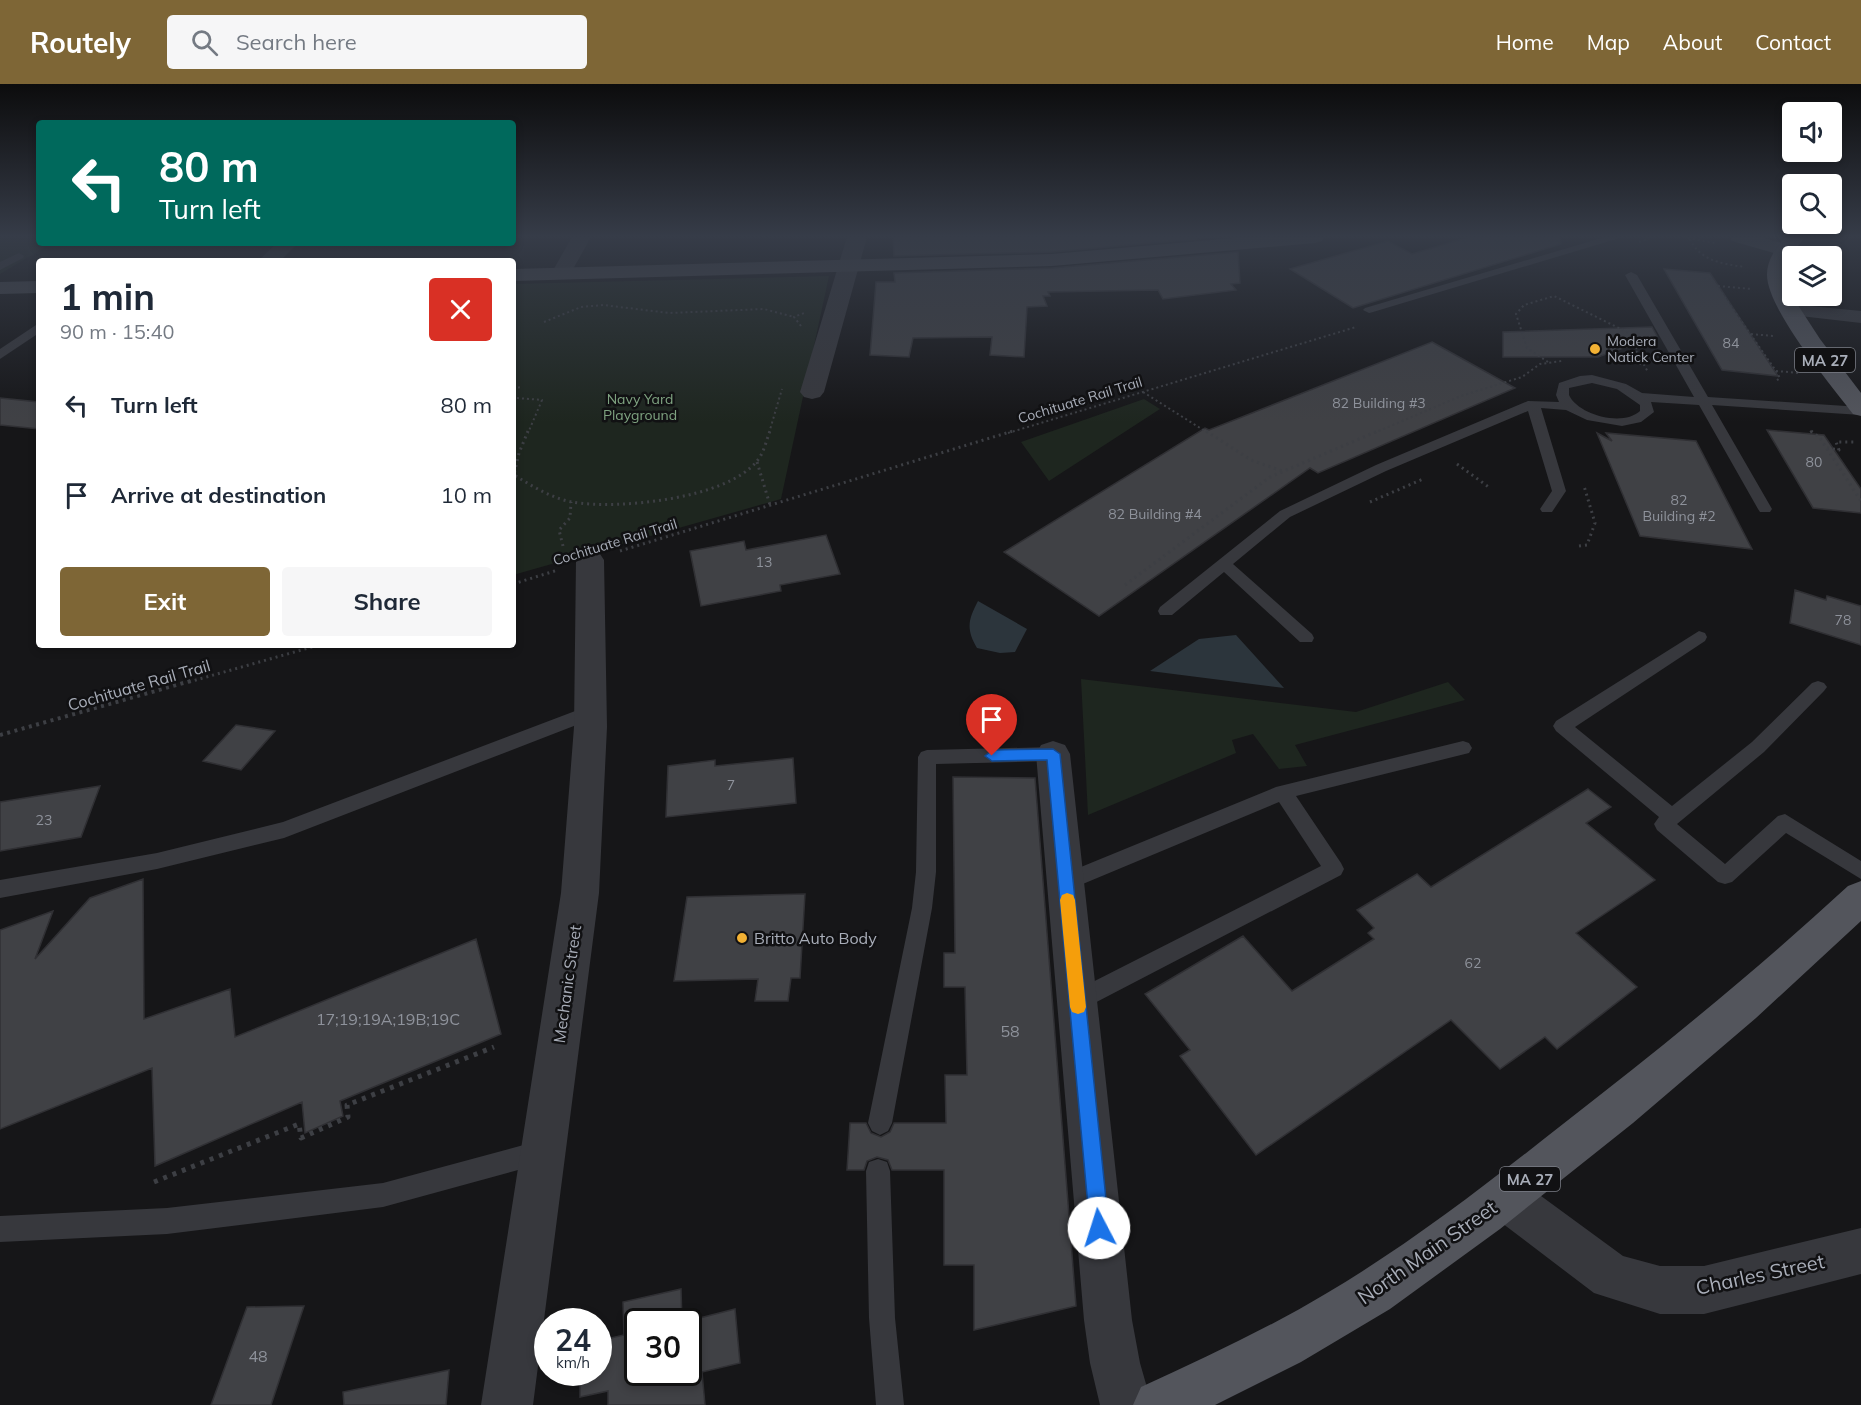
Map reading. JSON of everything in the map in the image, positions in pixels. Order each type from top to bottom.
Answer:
[{"type":"main road","name":"MA 27","points":[[1785,299],[1790,310],[1861,410]]},
{"type":"main road","name":"North Main Street","points":[[1159,1405],[1262,1355],[1401,1274],[1506,1198],[1751,999],[1861,897]]},
{"type":"street","points":[[812,392],[839,299]]},
{"type":"street","points":[[1790,310],[1861,317]]},
{"type":"street","name":"Mechanic Street","points":[[507,1405],[580,893],[586,825],[591,712],[590,560]]},
{"type":"street","points":[[1053,754],[1108,1320],[1115,1363],[1126,1405]]},
{"type":"street","name":"Charles Street","points":[[1506,1198],[1611,1276],[1660,1290],[1704,1290],[1861,1251]]},
{"type":"lane","points":[[1369,310],[1405,299]]},
{"type":"lane","points":[[1645,299],[1705,400],[1765,509]]},
{"type":"lane","points":[[0,355],[36,329]]},
{"type":"lane","points":[[1166,611],[1285,514],[1381,468],[1533,404],[1570,406],[1591,417],[1606,421],[1633,421],[1647,412],[1646,404],[1640,397],[1618,385],[1598,380],[1580,380],[1563,386],[1561,392],[1570,406]]},
{"type":"lane","points":[[1640,397],[1861,410]]},
{"type":"lane","points":[[1533,404],[1558,491],[1546,509]]},
{"type":"lane","points":[[1224,564],[1306,638]]},
{"type":"lane","points":[[1672,817],[1562,726],[1699,637]]},
{"type":"lane","points":[[1818,687],[1758,747],[1664,824],[1725,876],[1785,822],[1861,871]]},
{"type":"lane","points":[[0,889],[157,861],[284,830],[374,798],[591,712]]},
{"type":"lane","points":[[1066,882],[1282,792],[1463,748]]},
{"type":"lane","points":[[880,1123],[922,908],[926,872],[927,757],[1053,754]]},
{"type":"lane","points":[[1077,1001],[1334,869],[1282,792]]},
{"type":"lane","points":[[0,1229],[166,1221],[383,1195],[542,1152]]},
{"type":"lane","points":[[878,1170],[882,1318],[890,1405]]},
{"type":"path","points":[[1545,299],[1524,305],[1516,314],[1527,348],[1549,362]]},
{"type":"path","points":[[1559,299],[1639,338],[1640,345],[1635,349],[1648,372]]},
{"type":"path","points":[[1726,299],[1776,371],[1780,378],[1776,381]]},
{"type":"path","points":[[544,322],[581,307],[603,305],[669,313],[764,309],[794,317],[801,324],[803,332]]},
{"type":"path","points":[[794,317],[805,312]]},
{"type":"path","name":"Cochituate Rail Trail","points":[[516,583],[1358,327]]},
{"type":"path","points":[[1750,334],[1774,336]]},
{"type":"path","points":[[1608,348],[1644,366]]},
{"type":"path","points":[[1776,371],[1801,373]]},
{"type":"path","points":[[770,505],[757,462],[783,386]]},
{"type":"path","points":[[516,388],[522,387]]},
{"type":"path","points":[[1143,392],[1251,460],[1283,471]]},
{"type":"path","points":[[516,466],[519,453],[542,400],[518,398]]},
{"type":"path","points":[[1802,428],[1820,438],[1861,501]]},
{"type":"path","points":[[1826,448],[1839,450],[1836,442],[1856,442]]},
{"type":"path","points":[[516,476],[529,485],[571,502],[602,506],[645,503],[683,496],[720,484],[757,462]]},
{"type":"path","points":[[1456,464],[1490,488]]},
{"type":"path","points":[[559,530],[568,524],[573,514],[571,502]]},
{"type":"path","name":"Cochituate Rail Trail","points":[[0,735],[106,707],[309,648]]},
{"type":"path","points":[[154,1182],[299,1124],[301,1138],[348,1117],[347,1105],[494,1047]]},
{"type":"green space","name":"Navy Yard Playground","points":[[516,299],[824,299],[781,499],[516,574]]},
{"type":"green space","points":[[1144,399],[1160,409],[1049,481],[1021,442]]},
{"type":"green space","points":[[1081,679],[1356,712],[1448,682],[1465,700],[1295,745],[1307,766],[1279,769],[1253,734],[1232,740],[1236,753],[1088,815]]},
{"type":"shaded area","points":[[978,601],[1027,629],[1015,652],[1000,653],[977,648],[971,635],[970,624]]},
{"type":"shaded area","points":[[1236,635],[1284,688],[1150,671],[1199,639]]},
{"type":"building","points":[[875,299],[1044,299],[1047,306],[1027,307],[1024,357],[990,355],[992,337],[913,338],[909,357],[870,355]]},
{"type":"building","points":[[1338,299],[1383,299],[1353,308]]},
{"type":"building","points":[[1681,299],[1727,299],[1778,376],[1722,370]]},
{"type":"building","points":[[1652,327],[1657,336],[1598,357],[1503,357],[1503,332]]},
{"type":"building","points":[[1432,342],[1515,388],[1318,473],[1310,468],[1099,616],[1004,552],[1205,428],[1209,430]]},
{"type":"building","points":[[0,398],[36,402],[36,429],[0,425]]},
{"type":"building","points":[[1767,430],[1824,435],[1861,489],[1861,513],[1813,508]]},
{"type":"building","points":[[1597,433],[1612,441],[1606,433],[1696,441],[1752,549],[1640,536]]},
{"type":"building","points":[[826,535],[840,574],[780,585],[781,591],[701,606],[690,551],[744,541],[746,550]]},
{"type":"building","points":[[1795,590],[1826,600],[1827,596],[1861,606],[1861,645],[1790,623]]},
{"type":"building","points":[[236,725],[275,731],[241,770],[203,761]]},
{"type":"building","points":[[793,758],[796,803],[666,817],[668,766],[715,760],[715,766]]},
{"type":"building","points":[[953,777],[1035,778],[1076,1306],[974,1330],[974,1265],[944,1265],[944,1170],[892,1170],[888,1160],[877,1157],[867,1161],[864,1170],[847,1170],[850,1123],[866,1123],[871,1133],[881,1137],[890,1132],[894,1123],[946,1123],[945,1075],[967,1075],[965,987],[944,987],[944,953],[955,953]]},
{"type":"building","points":[[100,786],[81,837],[0,851],[0,802]]},
{"type":"building","points":[[1588,789],[1611,807],[1586,823],[1655,880],[1576,933],[1637,987],[1557,1049],[1545,1037],[1500,1069],[1451,1020],[1256,1155],[1180,1056],[1190,1050],[1145,994],[1243,936],[1292,991],[1374,939],[1368,933],[1374,928],[1357,910],[1417,874],[1431,887]]},
{"type":"building","points":[[143,879],[144,1019],[230,989],[235,1037],[476,939],[501,1034],[340,1101],[343,1116],[305,1133],[302,1102],[155,1166],[152,1068],[0,1129],[0,930],[53,911],[35,959],[90,898]]},
{"type":"building","name":"Britto Auto Body","points":[[805,894],[800,978],[791,978],[788,1001],[755,1001],[758,979],[674,981],[687,897]]},
{"type":"building","points":[[681,1289],[682,1308],[624,1308],[624,1335],[623,1302]]},
{"type":"building","points":[[304,1306],[271,1405],[211,1405],[247,1307]]},
{"type":"building","points":[[735,1309],[740,1363],[702,1372],[702,1317]]},
{"type":"building","points":[[624,1335],[624,1386],[702,1386],[702,1372],[705,1405],[608,1405],[608,1391],[580,1397],[580,1386],[612,1386],[612,1338]]},
{"type":"building","points":[[449,1370],[446,1405],[344,1405],[343,1392]]},
{"type":"slow traffic","points":[[1067,900],[1078,1007]]},
{"type":"place","name":"Modera Natick Center","points":[[1595,349]]},
{"type":"place","name":"Britto Auto Body","points":[[742,938]]},
{"type":"route","points":[[992,756],[1053,754],[1099,1228]]}]
